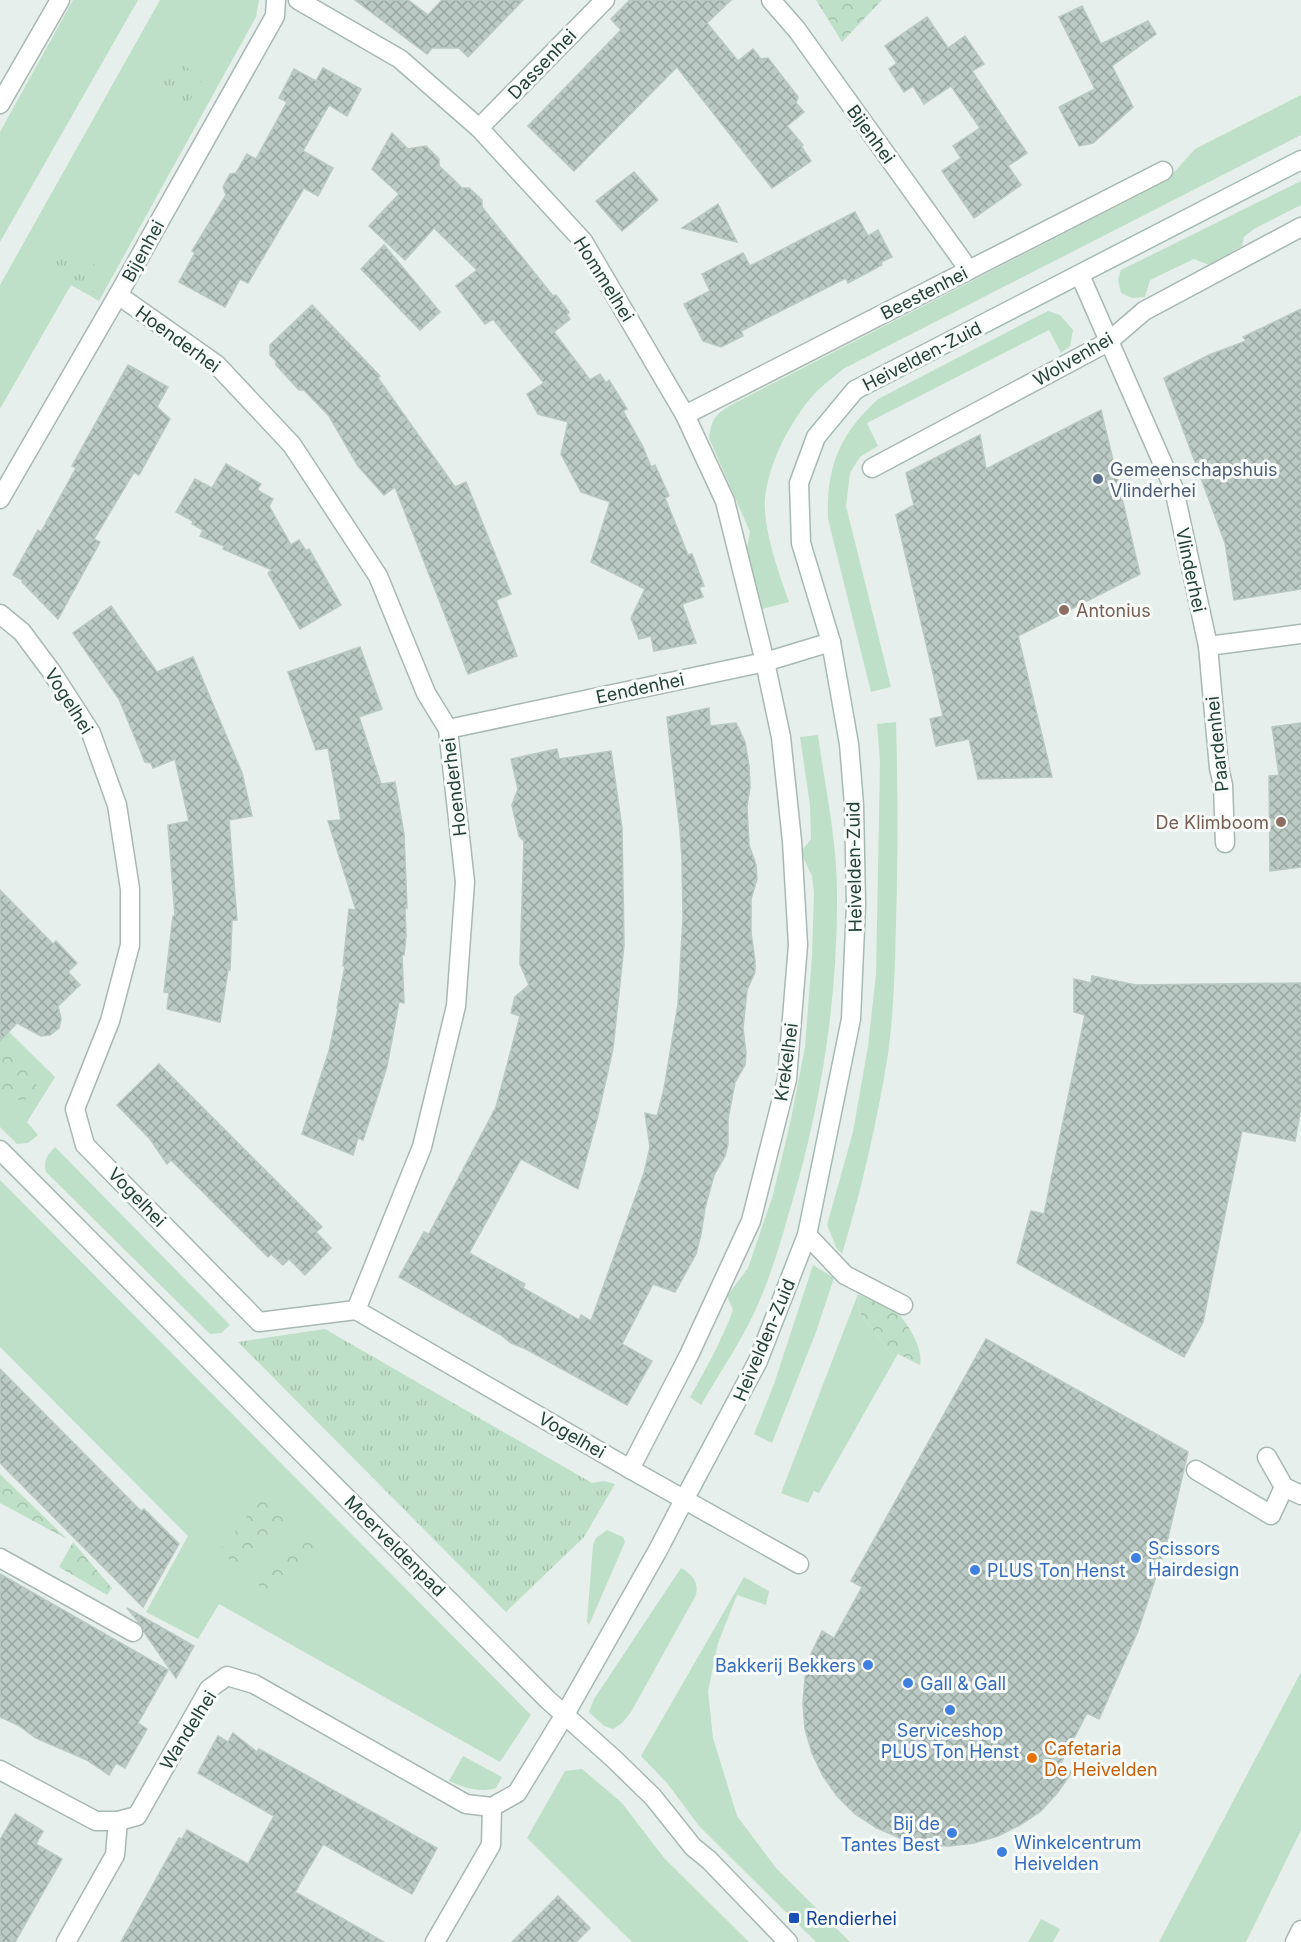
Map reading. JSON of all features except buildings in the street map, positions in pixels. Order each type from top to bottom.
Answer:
[{"type":"street","points":[[0,104],[60,0]]},
{"type":"street","name":"Bijenhei","points":[[0,499],[275,16],[276,0]]},
{"type":"street","name":"Hommelhei","points":[[298,0],[400,59],[479,128],[583,241],[685,415],[725,501],[765,662]]},
{"type":"street","name":"Dassenhei","points":[[479,128],[605,0]]},
{"type":"street","name":"Bijenhei","points":[[771,0],[797,30],[969,270]]},
{"type":"street","name":"Heivelden-Zuid","points":[[492,1807],[517,1793],[564,1716],[658,1550],[759,1361],[807,1235],[851,1019],[856,905],[854,805],[849,744],[831,642],[801,543],[799,483],[816,437],[855,390],[1080,276],[1301,160]]},
{"type":"street","name":"Beestenhei","points":[[685,415],[1163,171]]},
{"type":"street","name":"Wolvenhei","points":[[872,468],[1108,342],[1144,311],[1301,227]]},
{"type":"street","name":"Vlinderhei","points":[[1080,276],[1174,489],[1208,646]]},
{"type":"street","name":"Hoenderhei","points":[[118,295],[216,364],[292,446],[378,576],[426,693],[448,729],[465,882],[456,1005],[422,1147],[356,1310]]},
{"type":"street","name":"Vogelhei","points":[[0,614],[22,632],[51,671],[91,733],[117,805],[130,890],[130,945],[110,1021],[75,1109],[85,1145],[259,1322],[356,1310],[684,1500]]},
{"type":"street","points":[[1208,646],[1301,634]]},
{"type":"street","name":"Eendenhei","points":[[448,729],[765,662],[831,642]]},
{"type":"street","name":"Paardenhei","points":[[1208,646],[1219,768],[1223,785],[1225,843]]},
{"type":"street","name":"Krekelhei","points":[[630,1469],[689,1355],[751,1221],[787,1079],[798,945],[792,841],[781,737],[765,662]]},
{"type":"street","name":"Moerveldenpad","points":[[0,1150],[564,1716],[614,1759],[653,1797],[693,1847],[709,1860],[788,1942]]},
{"type":"street","points":[[807,1235],[845,1275],[903,1305]]},
{"type":"street","points":[[1267,1457],[1284,1487],[1301,1495]]},
{"type":"street","points":[[1196,1470],[1271,1515],[1284,1487]]},
{"type":"street","points":[[684,1500],[799,1564]]},
{"type":"street","points":[[0,1558],[133,1632]]},
{"type":"street","name":"Wandelhei","points":[[118,1821],[137,1816],[209,1689],[228,1676],[254,1683],[466,1804],[492,1807]]},
{"type":"street","points":[[0,1770],[96,1821],[118,1821],[115,1855],[66,1942]]},
{"type":"street","points":[[435,1942],[491,1845],[492,1807]]},
{"type":"street","points":[[1295,1942],[1301,1930]]},
{"type":"green space","points":[[73,0],[138,0],[0,242],[0,132]]},
{"type":"green space","points":[[160,0],[259,0],[256,17],[99,301],[71,285],[0,409],[0,285]]},
{"type":"green space","points":[[816,0],[882,0],[842,42]]},
{"type":"green space","points":[[182,65],[204,77],[186,107],[167,95],[168,91],[159,86],[165,73],[175,78]]},
{"type":"green space","points":[[1301,95],[1301,135],[843,369],[817,392],[801,410],[780,446],[770,473],[765,499],[766,524],[772,551],[789,602],[762,609],[746,553],[750,532],[709,438],[713,421],[719,414],[733,404],[1166,181],[1195,149]]},
{"type":"green space","points":[[1301,181],[1301,205],[1254,229],[1244,237],[1242,246],[1209,265],[1194,259],[1150,280],[1145,297],[1132,298],[1121,293],[1118,280],[1121,270]]},
{"type":"green space","points":[[63,246],[105,271],[93,292],[51,267]]},
{"type":"green space","points":[[1048,311],[1060,315],[1073,330],[1070,346],[1061,353],[1049,330],[867,423],[878,446],[860,457],[850,473],[846,506],[891,687],[871,692],[828,519],[830,483],[838,452],[854,425],[878,399]]},
{"type":"green space","points":[[896,722],[897,897],[890,1038],[868,1155],[842,1254],[836,1247],[827,1225],[853,1132],[868,1046],[876,975],[880,762],[877,724]]},
{"type":"green space","points":[[818,735],[833,833],[837,893],[834,975],[818,1097],[799,1177],[767,1281],[747,1328],[701,1405],[690,1397],[729,1321],[733,1310],[727,1296],[748,1268],[773,1195],[805,1047],[814,892],[812,876],[803,857],[803,849],[811,839],[810,805],[800,737]]},
{"type":"green space","points":[[0,1023],[55,1077],[27,1122],[38,1135],[28,1143],[17,1144],[0,1127]]},
{"type":"green space","points":[[0,1040],[34,1073],[37,1087],[30,1098],[21,1101],[7,1095],[0,1088]]},
{"type":"green space","points":[[55,1147],[230,1325],[221,1333],[210,1334],[46,1172],[46,1158]]},
{"type":"green space","points":[[0,1180],[531,1715],[500,1762],[219,1604],[198,1639],[146,1612],[188,1536],[0,1347]]},
{"type":"green space","points":[[813,1265],[834,1278],[816,1332],[772,1443],[754,1434],[774,1384]]},
{"type":"green space","points":[[858,1294],[859,1312],[895,1359],[819,1493],[814,1491],[808,1503],[781,1493]]},
{"type":"green space","points":[[858,1294],[888,1308],[901,1317],[920,1352],[920,1365],[898,1354],[895,1359],[859,1312]]},
{"type":"green space","points":[[325,1329],[592,1483],[604,1481],[615,1484],[584,1537],[506,1612],[238,1342]]},
{"type":"green space","points":[[0,1474],[67,1539],[0,1503]]},
{"type":"green space","points":[[262,1499],[274,1501],[289,1518],[282,1528],[241,1565],[234,1566],[222,1546]]},
{"type":"green space","points":[[607,1530],[623,1537],[625,1542],[589,1625],[587,1622],[593,1545],[596,1538]]},
{"type":"green space","points":[[306,1532],[313,1533],[325,1547],[325,1551],[287,1582],[280,1595],[274,1597],[258,1585],[257,1578]]},
{"type":"green space","points":[[73,1542],[112,1588],[107,1595],[59,1567]]},
{"type":"green space","points":[[681,1568],[694,1579],[696,1595],[631,1712],[622,1723],[613,1729],[604,1726],[589,1712],[594,1699]]},
{"type":"green space","points":[[744,1577],[769,1591],[766,1605],[737,1595],[718,1643],[708,1691],[713,1738],[737,1816],[776,1868],[850,1942],[816,1942],[699,1826],[667,1783],[641,1756]]},
{"type":"green space","points":[[1301,1672],[1301,1830],[1246,1942],[1159,1942]]},
{"type":"green space","points":[[463,1756],[502,1777],[496,1788],[472,1789],[449,1781]]},
{"type":"green space","points":[[582,1769],[621,1802],[665,1859],[749,1942],[632,1942],[527,1838],[565,1771]]},
{"type":"green space","points":[[1041,1919],[1060,1929],[1053,1942],[1028,1942]]},
{"type":"place","name":"Gemeenschapshuis Vlinderhei","points":[[1098,479]]},
{"type":"place","name":"Antonius","points":[[1064,610]]},
{"type":"place","name":"De Klimboom","points":[[1281,822]]},
{"type":"place","name":"Scissors Hairdesign","points":[[1136,1558]]},
{"type":"place","name":"PLUS Ton Henst","points":[[975,1570]]},
{"type":"place","name":"Bakkerij Bekkers","points":[[868,1665]]},
{"type":"place","name":"Gall & Gall","points":[[908,1683]]},
{"type":"place","name":"Serviceshop PLUS Ton Henst","points":[[950,1710]]},
{"type":"place","name":"Cafetaria De Heivelden","points":[[1032,1758]]},
{"type":"place","name":"Bij de Tantes Best","points":[[952,1833]]},
{"type":"place","name":"Winkelcentrum Heivelden","points":[[1002,1852]]},
{"type":"place","name":"Rendierhei","points":[[794,1918]]}]
